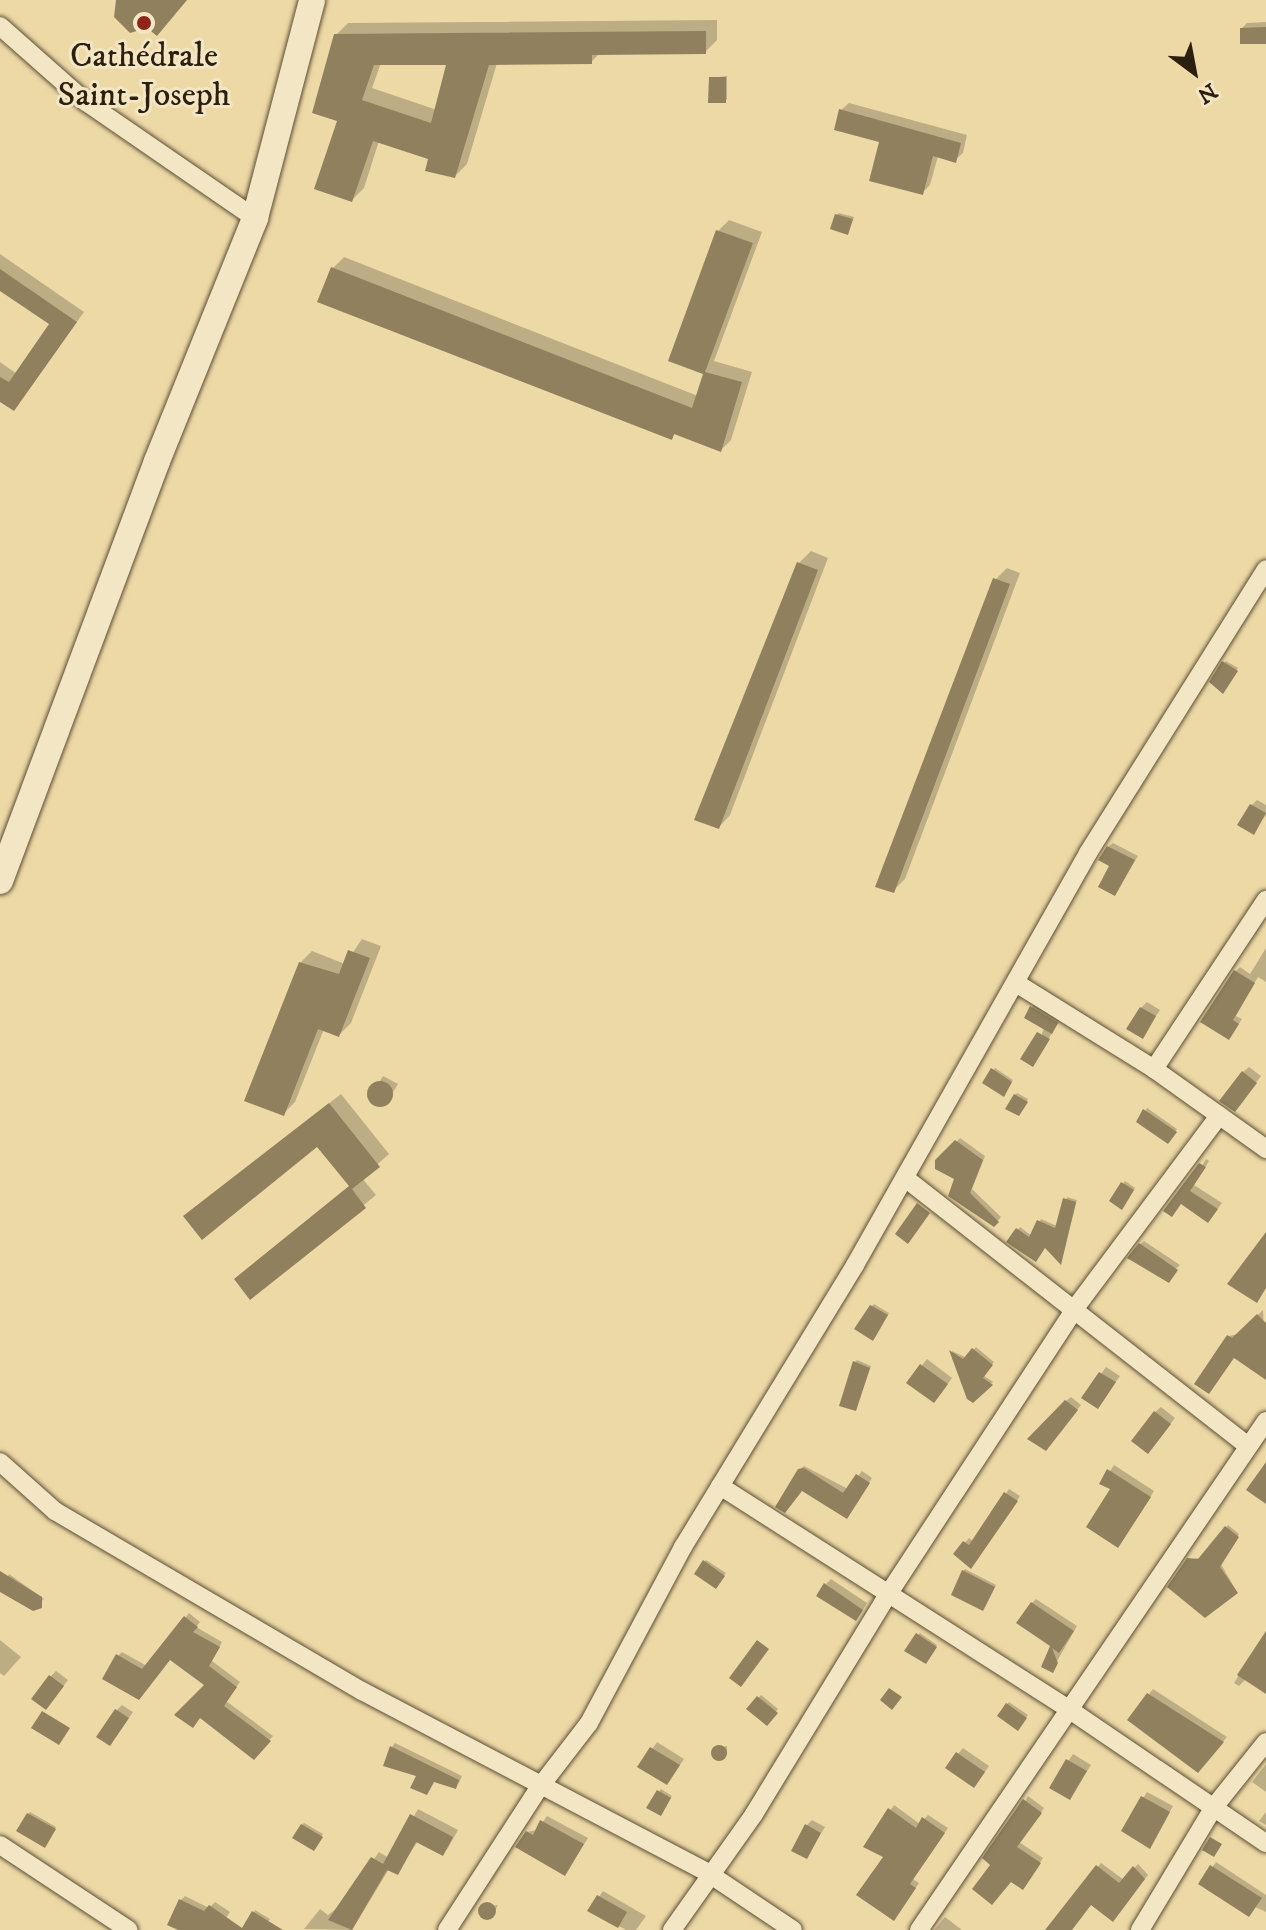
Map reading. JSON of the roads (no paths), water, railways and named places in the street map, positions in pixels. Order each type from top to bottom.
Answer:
[{"type":"street","points":[[0,881],[157,461],[255,218],[312,0]]},
{"type":"street","points":[[0,26],[86,102],[223,201],[255,218]]},
{"type":"street","points":[[447,1930],[539,1788],[589,1723],[720,1486],[905,1178],[1081,864],[1266,569]]},
{"type":"street","points":[[1154,1069],[1266,900]]},
{"type":"street","points":[[1016,983],[1154,1069],[1266,1149]]},
{"type":"street","points":[[672,1930],[708,1873],[754,1814],[889,1593],[1076,1307],[1219,1116]]},
{"type":"street","points":[[905,1178],[1076,1307],[1248,1446]]},
{"type":"street","points":[[919,1930],[1067,1708],[1266,1421]]},
{"type":"street","points":[[0,1462],[55,1511],[539,1788],[708,1873],[793,1930]]},
{"type":"street","points":[[720,1486],[1067,1708],[1266,1843]]},
{"type":"street","points":[[1140,1930],[1214,1807],[1266,1742]]},
{"type":"street","points":[[0,1845],[129,1930]]},
{"type":"place","name":"Cathédrale Saint-Joseph","points":[[144,23]]}]
